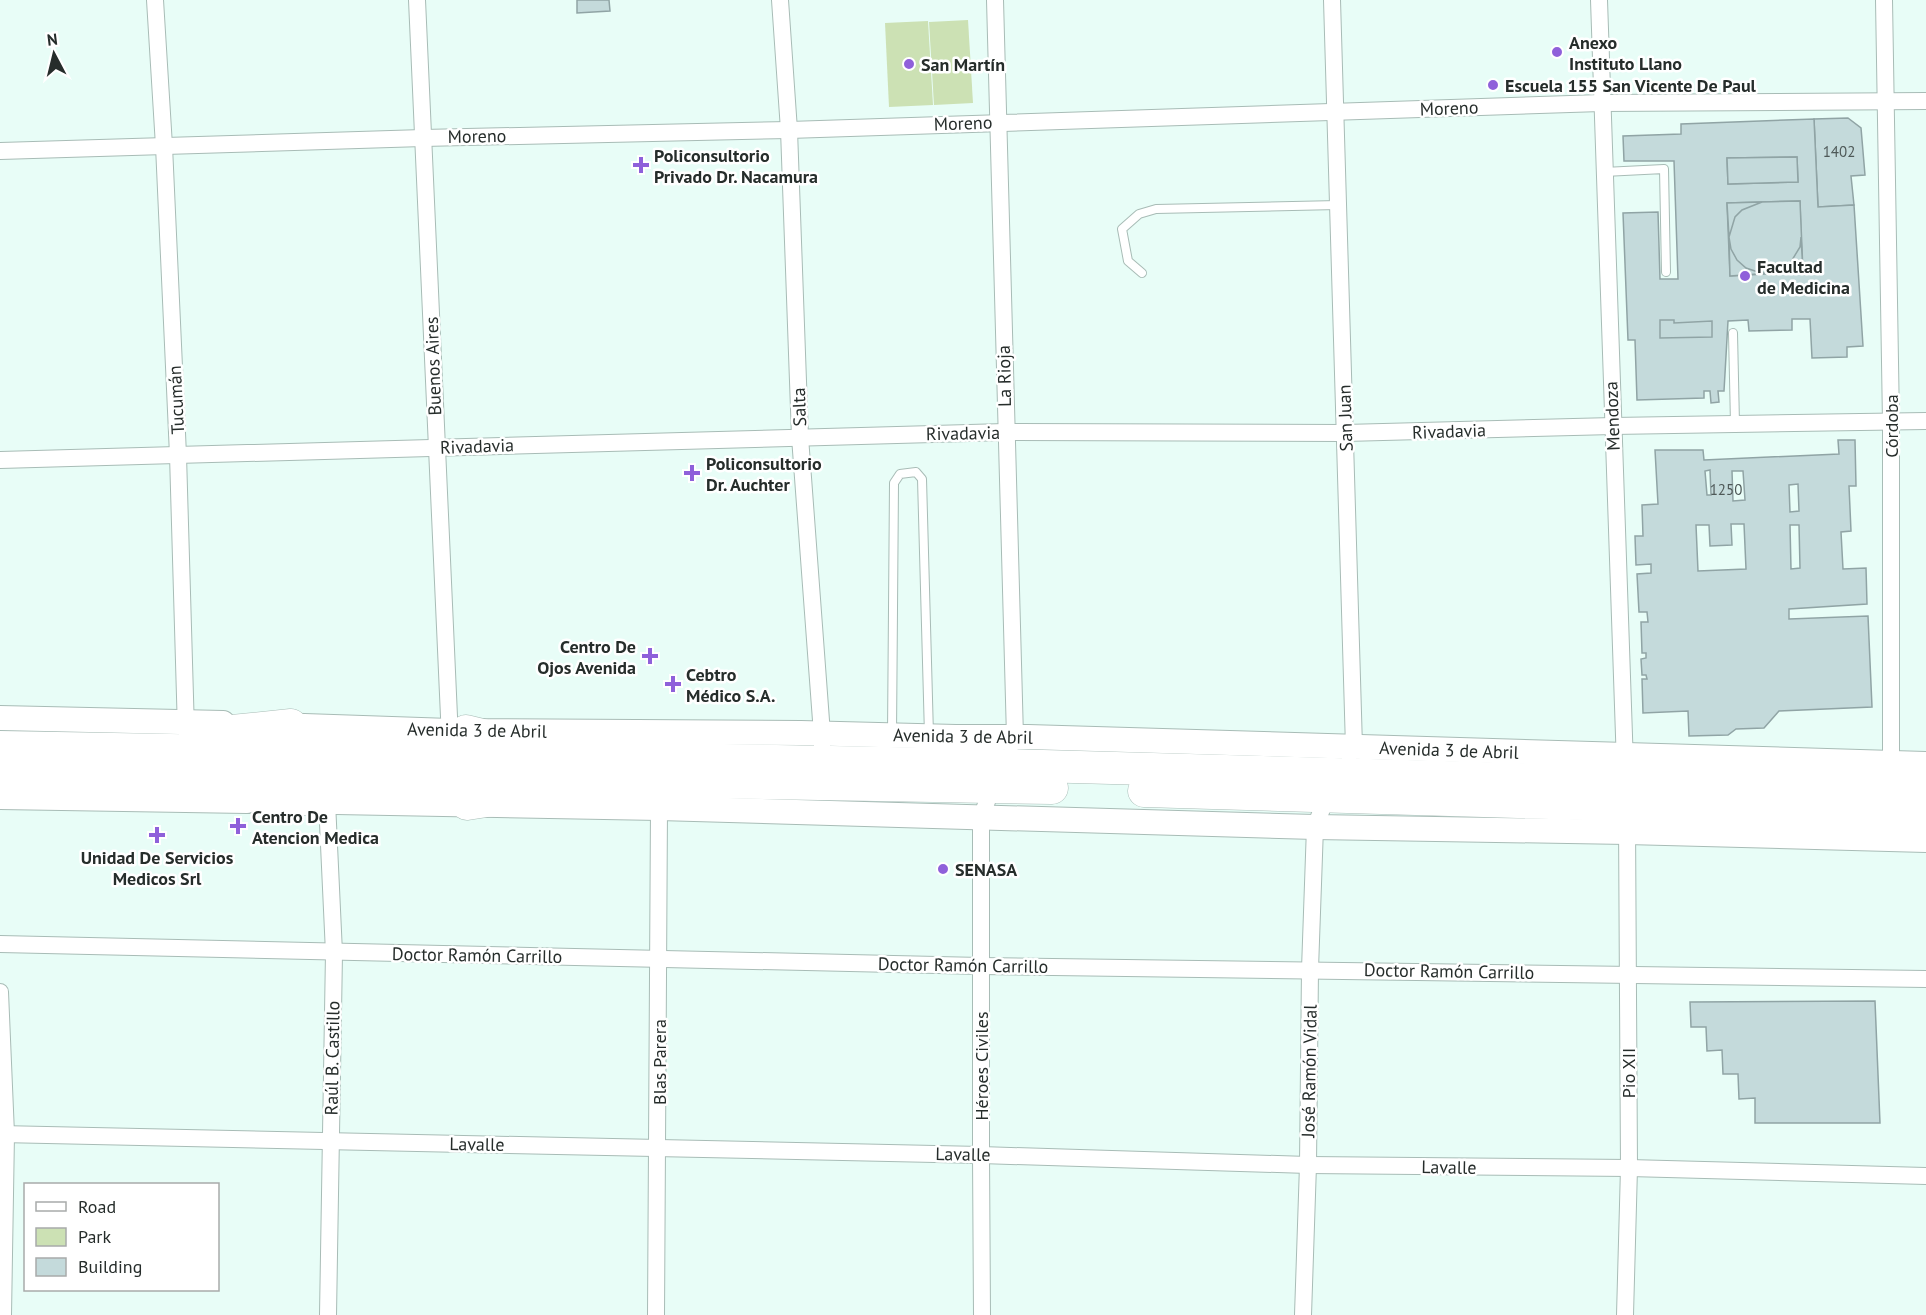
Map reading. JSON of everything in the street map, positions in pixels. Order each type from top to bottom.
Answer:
[{"type":"highway","points":[[0,771],[149,785],[186,762],[291,725]]},
{"type":"highway","points":[[0,747],[186,762],[217,788],[292,801],[364,791],[454,771],[514,743],[615,749],[722,771]]},
{"type":"highway","name":"Avenida 3 de Abril","points":[[186,762],[454,771]]},
{"type":"highway","name":"Avenida 3 de Abril","points":[[722,771],[822,774],[1003,763],[1331,786],[1626,793],[1902,795],[1926,790]]},
{"type":"highway","points":[[454,771],[516,795],[607,794],[722,771]]},
{"type":"main road","name":"Avenida 3 de Abril","points":[[0,718],[186,762]]},
{"type":"main road","name":"Avenida 3 de Abril","points":[[291,725],[454,771],[659,808],[822,774],[892,735],[929,735],[1003,763],[1354,747],[1626,793],[1926,839]]},
{"type":"main road","name":"Avenida 3 de Abril","points":[[0,797],[186,762]]},
{"type":"main road","name":"Avenida 3 de Abril","points":[[292,801],[327,802],[454,771],[822,774],[981,818],[1315,827],[1626,793],[1902,795],[1926,764]]},
{"type":"street","name":"Tucumán","points":[[155,0],[178,455],[186,762]]},
{"type":"street","name":"Buenos Aires","points":[[417,0],[454,771]]},
{"type":"street","name":"Salta","points":[[780,0],[789,130],[800,436],[822,774]]},
{"type":"street","name":"La Rioja","points":[[981,818],[1003,763],[1005,432],[995,0]]},
{"type":"street","name":"San Juan","points":[[1332,0],[1354,747]]},
{"type":"street","name":"Mendoza","points":[[1599,0],[1603,172],[1626,793]]},
{"type":"street","name":"Córdoba","points":[[1884,0],[1891,422],[1902,795]]},
{"type":"street","name":"Moreno","points":[[0,152],[423,138],[789,130],[1601,103],[1926,101]]},
{"type":"street","name":"Rivadavia","points":[[0,460],[800,436],[1005,432],[1345,433],[1926,421]]},
{"type":"street","points":[[1315,827],[1331,786],[1354,747]]},
{"type":"street","name":"Pio XII","points":[[1626,793],[1629,1168],[1626,1315]]},
{"type":"street","points":[[1902,795],[1926,839]]},
{"type":"street","name":"Raúl B. Castillo","points":[[327,802],[334,953],[328,1315]]},
{"type":"street","name":"Blas Parera","points":[[656,1315],[659,808]]},
{"type":"street","name":"Héroes Civiles","points":[[981,818],[982,1315]]},
{"type":"street","name":"José Ramón Vidal","points":[[1303,1315],[1315,827]]},
{"type":"street","name":"Doctor Ramón Carrillo","points":[[0,944],[981,966],[1926,979]]},
{"type":"street","points":[[0,992],[3,1315]]},
{"type":"street","name":"Lavalle","points":[[3,1134],[981,1155],[1308,1165],[1629,1168],[1926,1176]]},
{"type":"lane","points":[[1603,172],[1664,169],[1666,272]]},
{"type":"lane","points":[[1142,273],[1128,261],[1122,229],[1139,214],[1156,209],[1338,205]]},
{"type":"lane","points":[[1732,333],[1735,424]]},
{"type":"lane","points":[[892,735],[894,483],[900,474],[916,472],[922,479],[929,735]]},
{"type":"green space","name":"San Martín","points":[[968,20],[973,103],[934,105],[929,22]]},
{"type":"green space","name":"San Martín","points":[[928,21],[933,105],[889,107],[885,23]]},
{"type":"building","points":[[577,0],[609,0],[610,11],[577,13]]},
{"type":"building","points":[[1848,118],[1861,128],[1865,175],[1851,176],[1854,205],[1818,207],[1814,119]]},
{"type":"building","name":"Facultad de Medicina","points":[[1814,119],[1818,207],[1854,205],[1863,346],[1847,347],[1847,357],[1812,358],[1810,319],[1792,319],[1792,330],[1749,331],[1748,320],[1728,321],[1724,391],[1718,391],[1719,402],[1711,403],[1710,391],[1704,391],[1704,398],[1637,400],[1635,340],[1628,340],[1623,213],[1658,212],[1660,279],[1678,279],[1674,161],[1624,161],[1623,136],[1681,134],[1681,124]]},
{"type":"building","points":[[1797,157],[1798,182],[1728,184],[1727,158]]},
{"type":"building","points":[[1797,157],[1798,182],[1728,184],[1727,158]]},
{"type":"building","points":[[1800,201],[1801,237],[1799,225],[1785,207],[1762,202]]},
{"type":"building","points":[[1800,201],[1803,272],[1730,276],[1727,203]]},
{"type":"building","points":[[1762,202],[1742,210],[1735,217],[1729,237],[1727,203]]},
{"type":"building","points":[[1729,237],[1731,249],[1737,260],[1746,268],[1770,273],[1730,276]]},
{"type":"building","points":[[1801,237],[1803,272],[1770,273],[1789,265],[1800,247]]},
{"type":"building","points":[[1660,320],[1674,320],[1674,323],[1712,321],[1712,337],[1660,338]]},
{"type":"building","points":[[1838,440],[1855,440],[1856,486],[1849,486],[1851,531],[1841,532],[1843,569],[1866,568],[1867,604],[1789,609],[1789,619],[1868,616],[1872,707],[1779,711],[1764,728],[1736,729],[1728,735],[1689,736],[1688,711],[1643,713],[1642,679],[1647,679],[1646,675],[1642,675],[1641,659],[1646,658],[1646,653],[1642,653],[1641,622],[1648,622],[1647,612],[1639,612],[1637,574],[1651,573],[1651,564],[1636,565],[1635,536],[1643,536],[1642,505],[1658,504],[1655,450],[1703,450],[1704,460],[1839,454]],"holes":[[[1710,470],[1711,495],[1707,495],[1705,471]],[[1732,471],[1743,471],[1745,500],[1733,501]],[[1798,484],[1799,511],[1790,512],[1789,485]],[[1731,524],[1744,524],[1746,569],[1698,571],[1696,525],[1709,525],[1710,546],[1732,545]],[[1790,525],[1799,525],[1800,568],[1791,569]]]},
{"type":"building","points":[[1875,1001],[1880,1123],[1755,1123],[1755,1098],[1739,1099],[1738,1074],[1723,1074],[1722,1050],[1707,1051],[1706,1027],[1691,1027],[1690,1002]]},
{"type":"place","name":"Anexo Instituto Llano","points":[[1557,52]]},
{"type":"place","name":"San Martín","points":[[909,64]]},
{"type":"place","name":"Escuela 155 San Vicente De Paul","points":[[1493,85]]},
{"type":"place","name":"Policonsultorio Privado Dr. Nacamura","points":[[641,165]]},
{"type":"place","name":"Facultad de Medicina","points":[[1745,276]]},
{"type":"place","name":"Policonsultorio Dr. Auchter","points":[[692,473]]},
{"type":"place","name":"Centro De Ojos Avenida","points":[[650,656]]},
{"type":"place","name":"Cebtro Médico S.A.","points":[[673,684]]},
{"type":"place","name":"Centro De Atencion Medica","points":[[238,826]]},
{"type":"place","name":"Unidad De Servicios Medicos Srl","points":[[157,835]]},
{"type":"place","name":"SENASA","points":[[943,869]]}]
